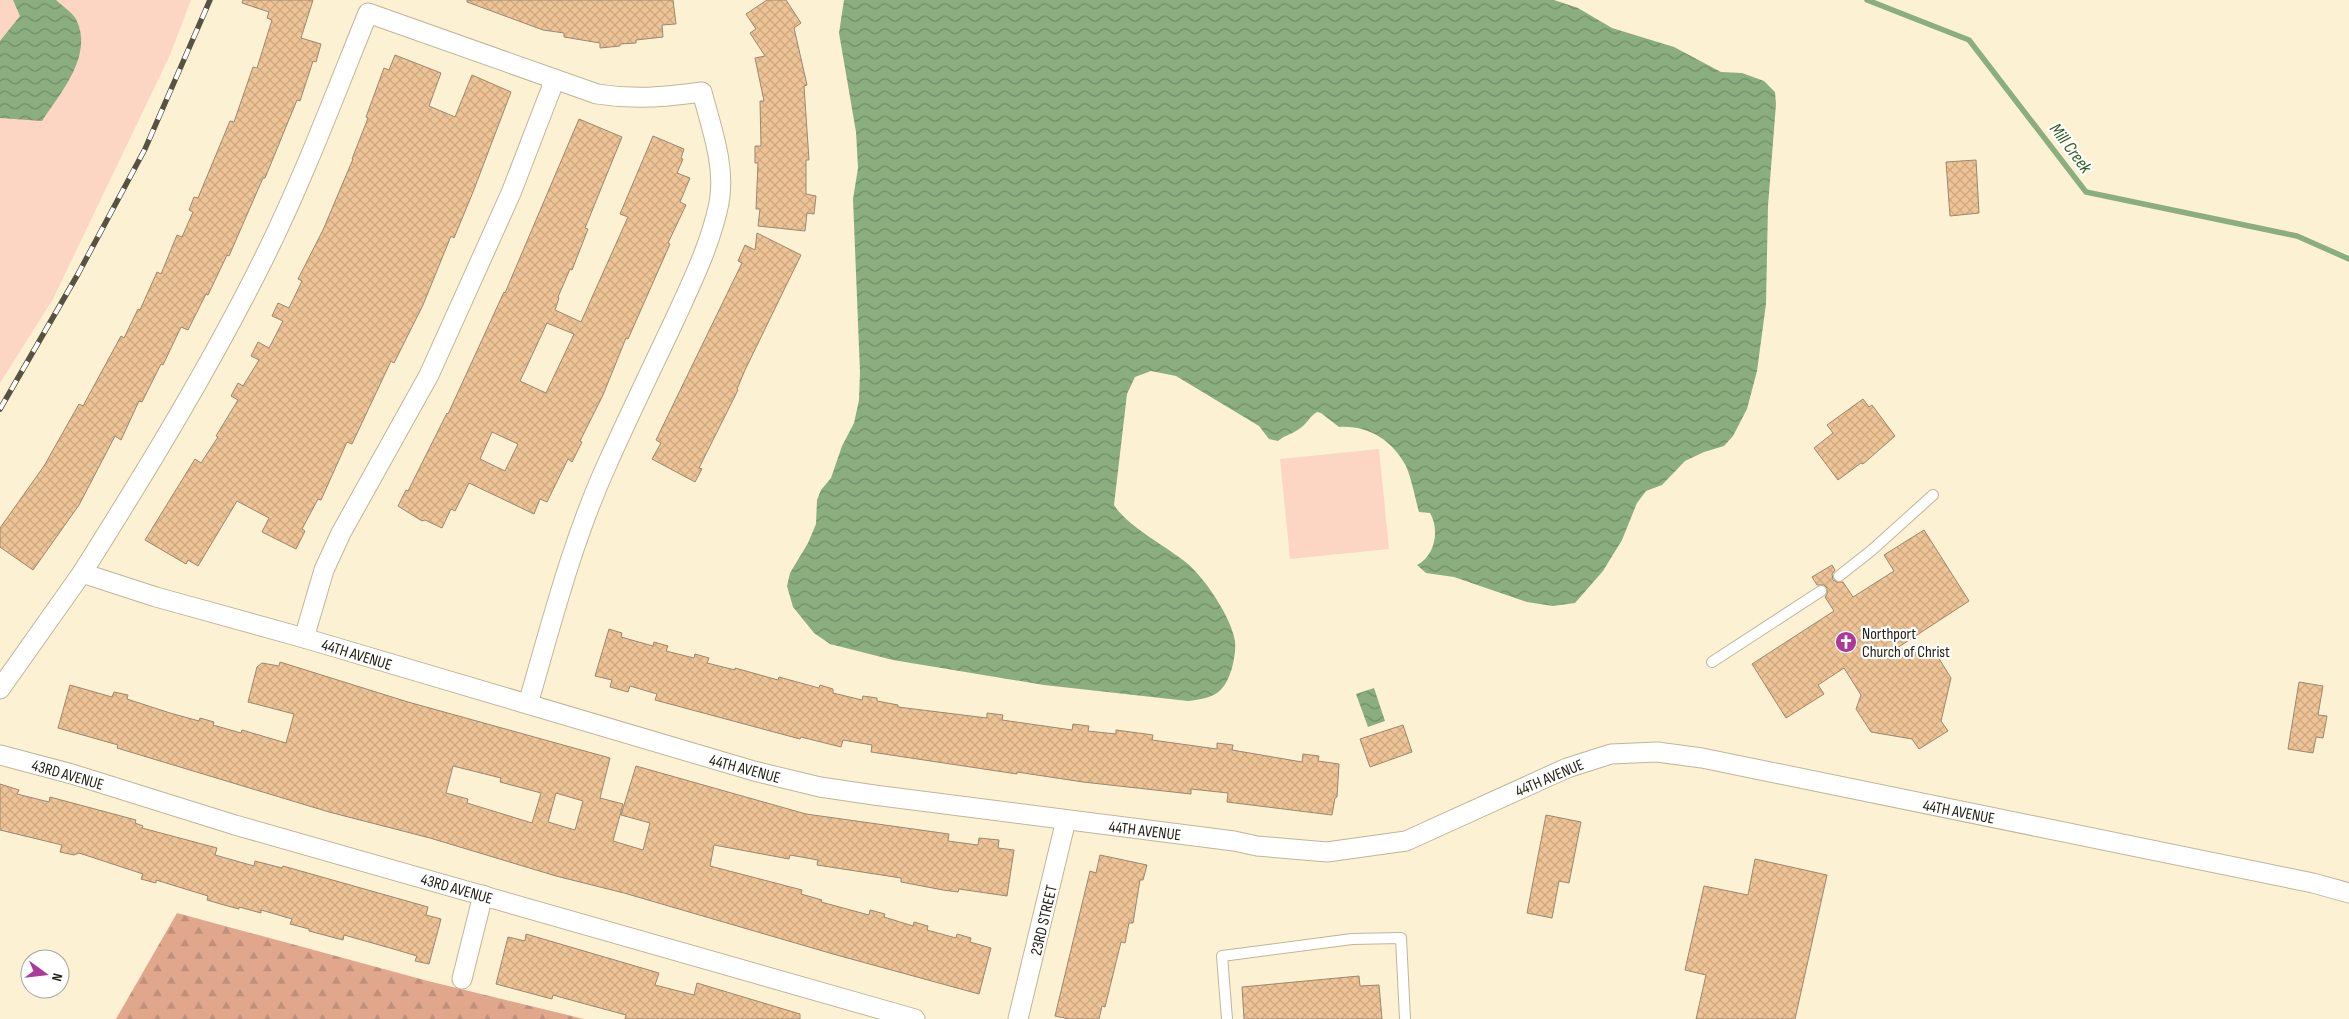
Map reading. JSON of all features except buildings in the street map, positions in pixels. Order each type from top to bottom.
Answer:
[{"type":"street","points":[[0,689],[82,573],[153,462],[265,256],[293,196],[368,13],[597,94],[624,98],[654,98],[702,92],[716,142],[720,173],[720,201],[711,235],[687,293],[586,511],[568,564],[528,704]]},
{"type":"street","points":[[304,638],[324,570],[341,533],[433,367],[511,193],[556,79]]},
{"type":"street","name":"44TH AVENUE","points":[[82,573],[156,597],[304,638],[754,771],[820,786],[1304,851],[1350,850],[1406,841],[1567,768],[1593,759],[1611,754],[1657,752],[1702,758],[2313,883],[2349,893]]},
{"type":"street","name":"43RD AVENUE","points":[[0,755],[72,774],[235,825],[914,1019]]},
{"type":"street","name":"23RD STREET","points":[[1018,1019],[1066,820]]},
{"type":"street","points":[[462,979],[483,895]]},
{"type":"lane","points":[[1839,576],[1872,550],[1933,495]]},
{"type":"lane","points":[[1712,662],[1821,591]]},
{"type":"lane","points":[[1227,1019],[1222,956],[1352,939],[1400,938],[1406,1019]]},
{"type":"green space","points":[[177,913],[428,981],[584,1019],[116,1019]]},
{"type":"shaded area","points":[[0,0],[191,0],[170,55],[53,299],[0,383]]},
{"type":"shaded area","points":[[1379,449],[1389,549],[1290,559],[1280,459]]},
{"type":"water","points":[[13,0],[56,0],[74,16],[80,33],[81,46],[73,73],[42,121],[0,118],[0,41],[20,16]]},
{"type":"water","points":[[844,0],[1554,0],[1578,8],[1612,28],[1674,47],[1721,72],[1742,73],[1764,81],[1775,92],[1776,104],[1768,206],[1766,304],[1757,371],[1747,409],[1733,436],[1724,446],[1704,452],[1685,461],[1662,485],[1646,491],[1637,503],[1622,540],[1603,571],[1575,603],[1553,606],[1527,602],[1454,577],[1426,573],[1417,565],[1423,561],[1432,549],[1435,535],[1433,520],[1430,513],[1419,512],[1406,466],[1394,449],[1378,436],[1360,429],[1339,427],[1317,412],[1296,431],[1278,441],[1269,439],[1259,426],[1176,376],[1151,371],[1135,377],[1127,394],[1114,505],[1138,529],[1188,564],[1210,589],[1223,610],[1233,631],[1235,651],[1229,677],[1217,693],[1205,698],[1188,701],[1044,685],[893,660],[830,644],[814,633],[793,607],[787,586],[790,573],[808,543],[816,524],[817,500],[821,490],[831,478],[842,446],[854,423],[859,400],[860,372],[853,199],[858,168],[856,132],[839,33]]},
{"type":"water","points":[[1374,688],[1385,721],[1368,727],[1356,694]]},
{"type":"waterway","name":"Mill Creek","points":[[1867,0],[1969,40],[2086,192],[2297,236],[2349,259]]},
{"type":"railway","points":[[0,409],[78,274],[145,149],[210,0]]},
{"type":"place","name":"Northport Church of Christ","points":[[1846,642]]}]
